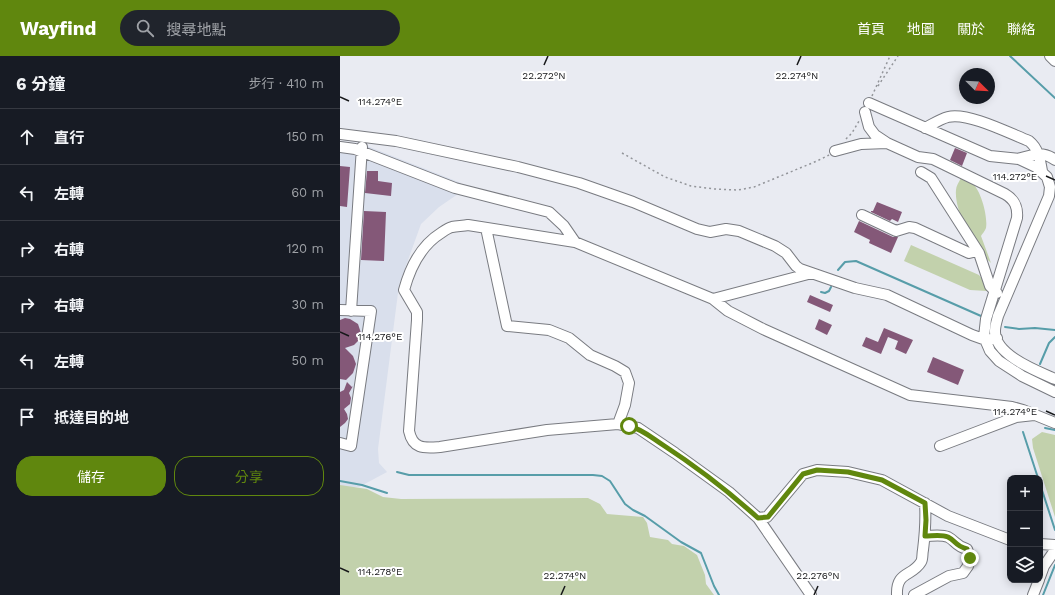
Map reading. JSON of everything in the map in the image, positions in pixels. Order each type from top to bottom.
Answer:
[{"type":"lane","points":[[1050,56],[1055,61]]},
{"type":"lane","points":[[1055,379],[1029,367],[1005,352],[995,332],[998,316],[1049,196],[1050,187],[1047,176],[1036,167],[1018,159],[990,156],[925,128],[867,108],[869,127],[875,135],[918,157],[933,159],[1011,198],[1016,205],[1018,211],[1017,218],[986,319],[984,337],[990,351],[999,361],[1022,376],[1055,392]]},
{"type":"lane","points":[[925,128],[948,117],[959,116],[972,118],[1029,141],[1034,145],[1038,153],[1042,171]]},
{"type":"lane","points":[[340,134],[396,141],[518,167],[579,183],[633,202],[697,229],[710,232],[726,229],[738,231],[775,246],[786,253],[800,269],[855,288],[887,295],[972,335],[986,340],[997,338]]},
{"type":"lane","points":[[351,310],[363,137]]},
{"type":"lane","points":[[835,151],[861,144],[887,142]]},
{"type":"lane","points":[[340,147],[355,149],[455,188],[549,212],[564,226],[575,242]]},
{"type":"lane","points":[[1018,159],[1038,153],[1045,154],[1055,160]]},
{"type":"lane","points":[[921,172],[931,178],[977,251],[985,268],[990,286],[1005,300]]},
{"type":"lane","points":[[1005,300],[1013,294],[1016,289],[1055,200]]},
{"type":"lane","points":[[862,216],[896,230],[909,227],[914,228],[969,253],[977,251]]},
{"type":"lane","points":[[810,595],[758,518],[729,492],[638,428],[618,424],[547,430],[440,447],[427,448],[415,444],[411,439],[409,431],[417,312],[404,290],[407,278],[416,258],[426,246],[450,227],[468,225],[575,242],[713,300],[728,311],[763,329],[910,395],[1012,407],[1055,423]]},
{"type":"lane","points":[[486,228],[507,326],[549,330],[569,338],[590,355],[625,372],[629,383],[625,405],[618,424]]},
{"type":"lane","points":[[713,300],[812,273]]},
{"type":"lane","points":[[340,310],[371,311],[351,446],[340,443]]},
{"type":"lane","points":[[940,446],[1016,417],[1036,415]]},
{"type":"lane","points":[[758,518],[768,517],[803,474],[817,470],[848,472],[882,480],[948,516],[1007,539]]},
{"type":"lane","points":[[897,595],[899,582],[903,576],[916,569],[922,561],[926,520],[925,503]]},
{"type":"lane","points":[[914,595],[948,576],[963,573],[968,566],[970,558],[967,549],[959,547],[948,537],[925,536]]},
{"type":"lane","points":[[1043,544],[1055,544]]},
{"type":"lane","points":[[1043,569],[1055,550]]},
{"type":"lane","points":[[1033,595],[1038,583]]},
{"type":"path","points":[[622,153],[665,177],[691,186],[738,190],[754,186],[818,161],[835,151],[852,133],[867,108],[890,56]]},
{"type":"path","points":[[874,91],[898,56]]},
{"type":"shaded area","points":[[340,141],[362,144],[461,183],[458,194],[439,207],[421,224],[399,285],[378,449],[379,463],[387,472],[359,487],[340,487]]},
{"type":"green space","points":[[961,178],[972,183],[981,197],[985,211],[986,229],[981,236],[991,263],[972,240],[958,209],[956,190]]},
{"type":"green space","points":[[911,245],[979,275],[986,284],[987,291],[970,290],[904,261]]},
{"type":"green space","points":[[1042,432],[1055,435],[1055,517],[1043,475],[1042,475],[1033,448],[1032,439]]},
{"type":"green space","points":[[340,485],[367,489],[383,497],[401,499],[588,498],[600,504],[607,514],[643,517],[647,523],[650,537],[668,540],[672,544],[684,546],[697,555],[705,575],[706,584],[714,595],[340,595]]},
{"type":"building","points":[[955,148],[967,153],[962,166],[950,160]]},
{"type":"building","points":[[340,166],[350,167],[347,207],[340,206]]},
{"type":"building","points":[[367,171],[378,171],[378,181],[392,183],[391,196],[365,193]]},
{"type":"building","points":[[877,202],[902,212],[898,222],[892,219],[890,221],[871,212],[873,211]]},
{"type":"building","points":[[364,211],[386,212],[384,261],[361,260]]},
{"type":"building","points":[[859,221],[893,237],[898,237],[891,253],[869,243],[870,240],[854,232]]},
{"type":"building","points":[[810,295],[833,305],[830,312],[807,302]]},
{"type":"building","points":[[345,318],[358,324],[361,333],[358,341],[354,345],[345,348],[353,356],[356,364],[353,373],[346,380],[340,379],[340,320]]},
{"type":"building","points":[[819,319],[832,325],[827,335],[815,329]]},
{"type":"building","points":[[884,328],[913,340],[906,354],[895,349],[898,341],[888,337],[881,354],[862,346],[866,337],[878,342]]},
{"type":"building","points":[[933,357],[964,370],[958,385],[927,372]]},
{"type":"building","points":[[347,382],[352,387],[353,386],[349,393],[351,398],[350,404],[344,409],[348,419],[340,427],[340,392],[344,390]]},
{"type":"waterway","points":[[1010,56],[1055,98]]},
{"type":"waterway","points":[[838,270],[845,262],[856,261],[981,316]]},
{"type":"waterway","points":[[821,292],[825,293],[829,291],[831,287]]},
{"type":"waterway","points":[[1005,327],[1055,330]]},
{"type":"waterway","points":[[1040,364],[1049,343],[1055,337]]},
{"type":"waterway","points":[[1045,428],[1055,430]]},
{"type":"waterway","points":[[1023,432],[1037,475]]},
{"type":"waterway","points":[[397,472],[409,475],[602,476],[610,481],[625,504],[645,516],[681,542],[701,553],[719,595]]},
{"type":"waterway","points":[[340,481],[362,485],[387,493]]},
{"type":"waterway","points":[[1043,493],[1055,530]]},
{"type":"waterway","points":[[1043,595],[1055,565]]},
{"type":"route","points":[[629,426],[638,428],[675,453],[729,492],[758,518],[768,517],[803,474],[817,470],[848,472],[882,480],[925,503],[925,536],[948,537],[959,547],[967,549],[970,558]]}]
